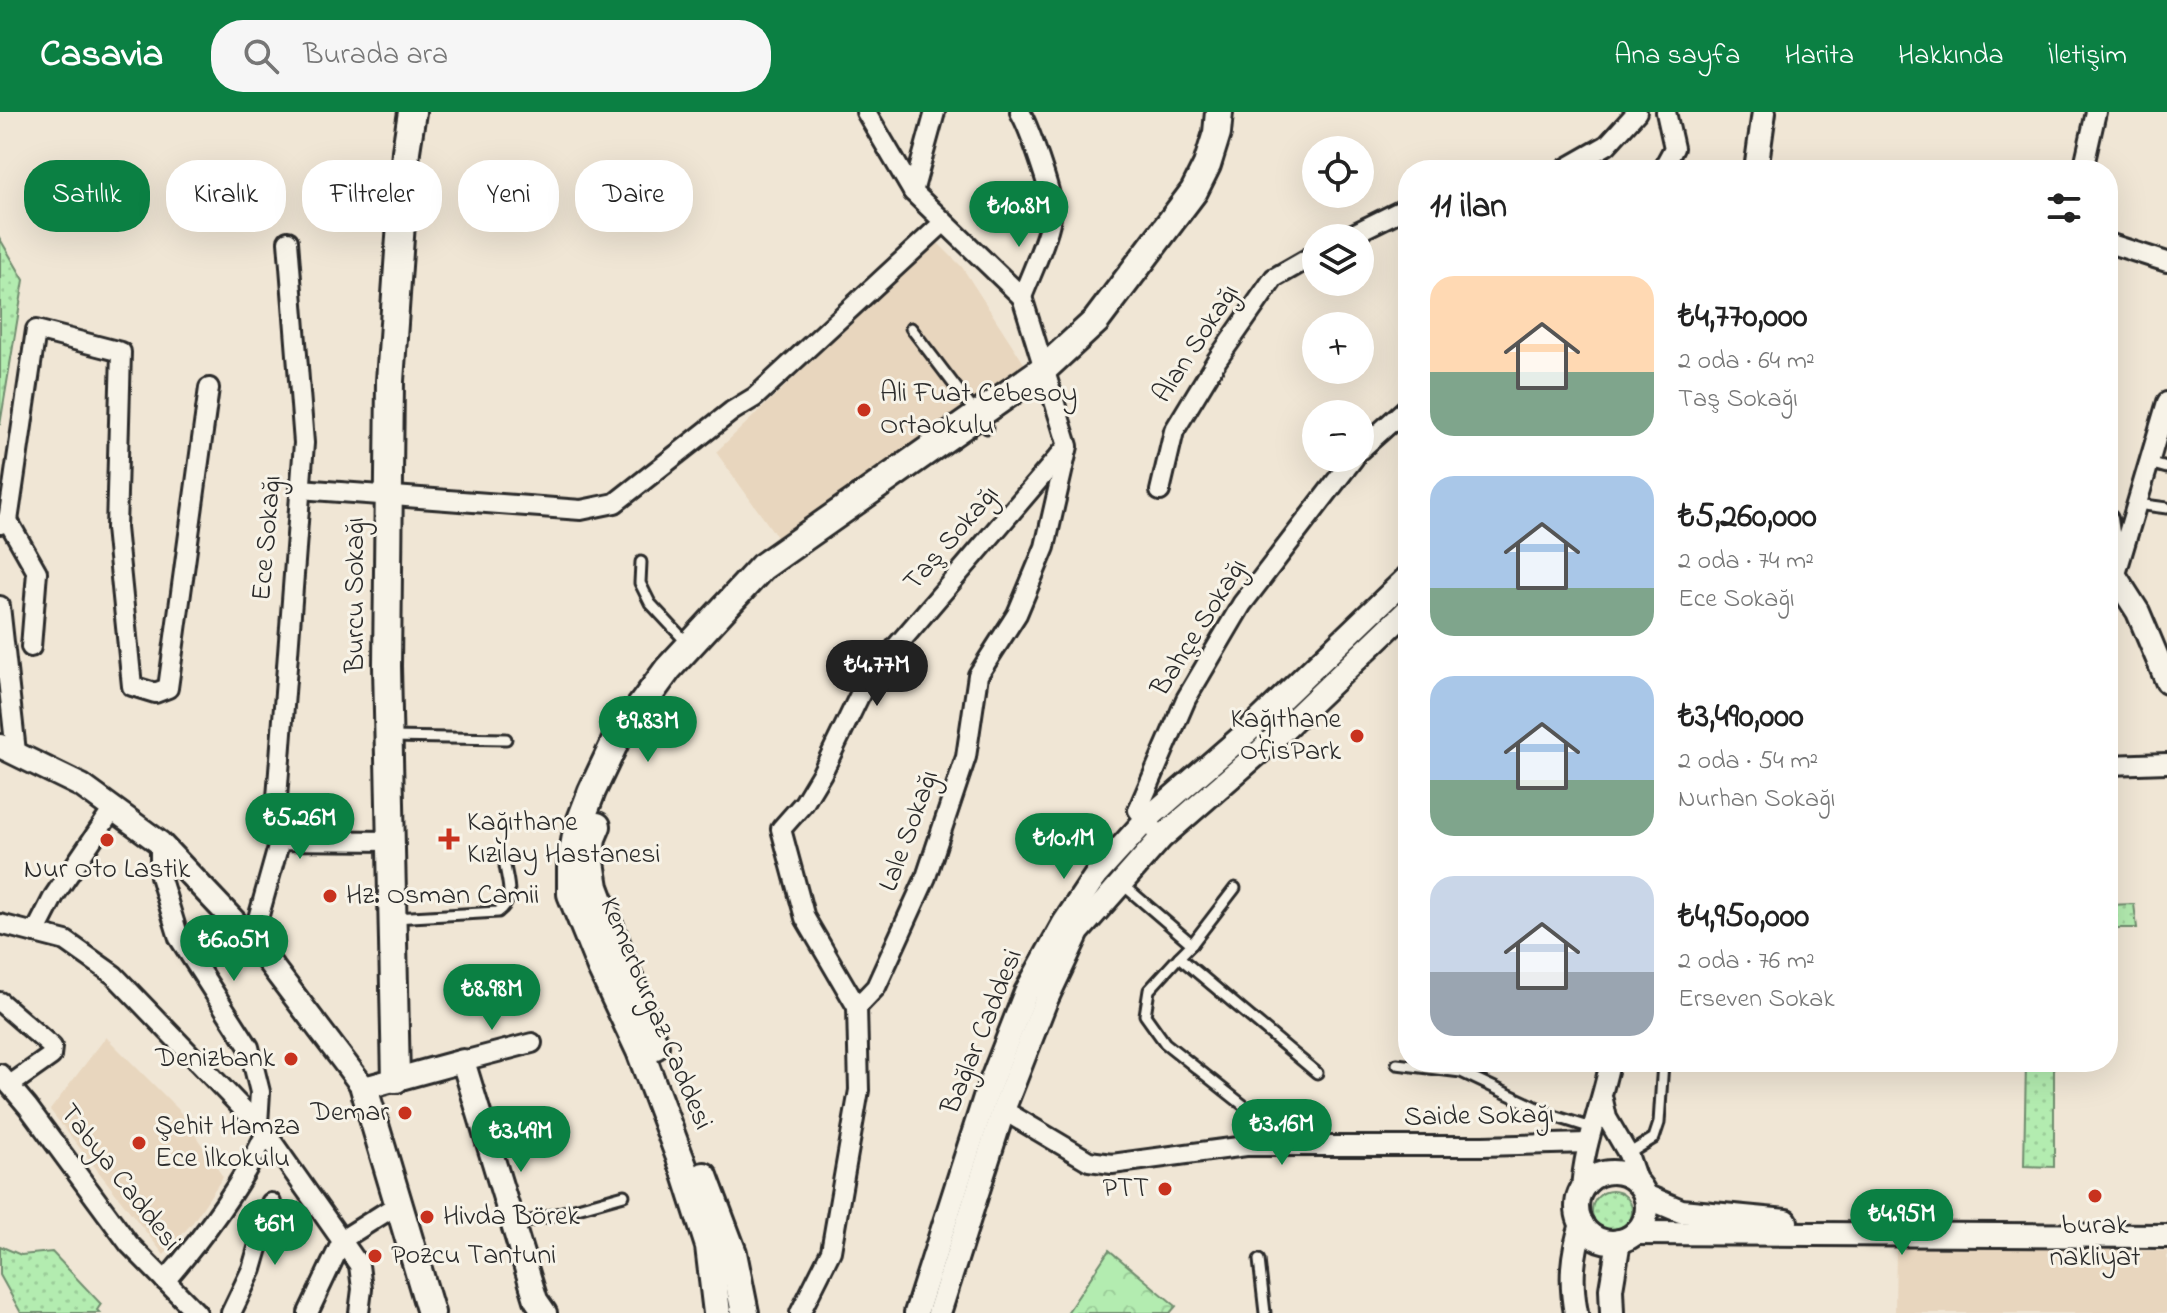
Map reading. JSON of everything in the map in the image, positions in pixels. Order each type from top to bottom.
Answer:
[{"type":"main road","name":"Burcu Sokağı","points":[[396,1079],[389,737],[390,381],[406,151],[412,112]]},
{"type":"main road","name":"Kemerburgaz Caddesi","points":[[746,1313],[733,1253],[595,887],[590,856],[592,838],[629,746],[693,661],[754,595],[982,421],[1096,321],[1194,191],[1207,165],[1217,133],[1219,112]]},
{"type":"main road","name":"Kemerburgaz Caddesi","points":[[717,1313],[709,1246],[685,1171],[640,1051],[571,894],[571,864],[577,830],[616,740],[689,645],[762,567],[982,421]]},
{"type":"main road","points":[[364,1088],[431,1313]]},
{"type":"street","points":[[866,112],[913,192],[1022,297],[1041,251],[1052,208],[1029,126],[1020,112]]},
{"type":"street","points":[[913,192],[935,112]]},
{"type":"street","points":[[1581,160],[1607,145],[1637,112]]},
{"type":"street","points":[[1666,112],[1674,148],[1667,160]]},
{"type":"street","points":[[1757,160],[1764,112]]},
{"type":"street","points":[[2085,160],[2096,112]]},
{"type":"street","points":[[1373,224],[1398,212]]},
{"type":"street","points":[[300,489],[581,510],[615,503],[732,411],[755,397],[944,222]]},
{"type":"street","name":"Ece Sokağı","points":[[252,940],[280,840],[278,809],[304,443],[288,241]]},
{"type":"street","points":[[2118,246],[2167,262]]},
{"type":"street","name":"Alan Sokağı","points":[[1160,491],[1174,431],[1217,360],[1274,278],[1302,262]]},
{"type":"street","name":"Lale Sokağı","points":[[857,1007],[876,987],[926,877],[966,757],[978,675],[1017,614],[1045,547],[1068,446],[1022,297]]},
{"type":"street","points":[[31,647],[37,572],[4,522],[36,330],[121,352],[116,528],[132,686],[155,693],[168,688],[209,388]]},
{"type":"street","points":[[2118,553],[2137,504],[2158,465],[2167,402]]},
{"type":"street","points":[[1374,437],[1398,416]]},
{"type":"street","name":"Taş Sokağı","points":[[857,1007],[805,918],[781,829],[804,803],[822,773],[866,682],[1068,446]]},
{"type":"street","name":"Bahçe Sokağı","points":[[1145,821],[1138,810],[1186,699],[1242,604],[1343,472]]},
{"type":"street","points":[[2118,582],[2138,612],[2167,681]]},
{"type":"street","name":"Bağlar Caddesi","points":[[916,1313],[985,1097],[1026,992],[1064,923],[1096,875],[1145,821],[1246,733],[1398,587]]},
{"type":"street","points":[[0,606],[8,749],[82,786],[160,843],[252,940],[364,1088],[532,1043]]},
{"type":"street","name":"Bağlar Caddesi","points":[[939,1313],[1003,1110],[1046,1000],[1078,932],[1161,838],[1262,750],[1398,620]]},
{"type":"street","points":[[2118,765],[2167,763]]},
{"type":"street","points":[[35,933],[54,896],[113,809]]},
{"type":"street","points":[[1145,821],[1161,838]]},
{"type":"street","points":[[280,840],[392,841]]},
{"type":"street","points":[[160,843],[160,876],[179,938],[249,1047],[260,1092],[262,1129],[246,1175],[197,1244],[165,1281]]},
{"type":"street","points":[[0,924],[66,941],[114,975],[262,1129],[359,1265],[362,1289],[359,1313]]},
{"type":"street","points":[[0,1002],[52,1047],[51,1056],[5,1080]]},
{"type":"street","points":[[800,1313],[831,1251],[859,1090],[857,1007]]},
{"type":"street","points":[[463,1061],[537,1309]]},
{"type":"street","points":[[1608,1072],[1603,1100],[1590,1136],[1578,1214],[1587,1231],[1602,1240],[1627,1237],[2167,1236]]},
{"type":"street","name":"Tabya Caddesi","points":[[5,1080],[129,1244],[197,1313]]},
{"type":"street","points":[[1603,1100],[1607,1118],[1628,1154],[1642,1191],[1645,1218],[1627,1237],[1611,1289],[1612,1313]]},
{"type":"street","name":"Saide Sokağı","points":[[1003,1110],[1089,1161],[1112,1164],[1246,1146],[1483,1146],[1590,1136]]},
{"type":"street","points":[[1581,1191],[1588,1182],[1609,1172],[1631,1178],[1642,1191],[1681,1211],[1823,1224],[2167,1224]]},
{"type":"street","points":[[231,1313],[252,1269],[271,1203]]},
{"type":"street","points":[[308,1313],[343,1239],[400,1203]]},
{"type":"street","points":[[1576,1313],[1573,1254],[1582,1224]]},
{"type":"lane","points":[[911,328],[982,421]]},
{"type":"lane","points":[[2137,504],[2167,508]]},
{"type":"lane","points":[[641,562],[640,583],[650,603],[689,645]]},
{"type":"lane","points":[[389,737],[506,739]]},
{"type":"lane","points":[[278,809],[345,810]]},
{"type":"lane","points":[[394,918],[498,912],[506,906],[510,896],[505,866]]},
{"type":"lane","points":[[1121,883],[1192,944]]},
{"type":"lane","points":[[1235,888],[1192,944],[1149,990],[1145,1015],[1165,1043],[1267,1124]]},
{"type":"lane","points":[[1179,957],[1317,1073]]},
{"type":"lane","points":[[1461,1072],[1590,1136]]},
{"type":"lane","points":[[1628,1154],[1654,1138],[1659,1123],[1662,1072]]},
{"type":"lane","points":[[513,1226],[624,1195]]},
{"type":"lane","points":[[1259,1260],[1265,1313]]},
{"type":"shaded area","name":"Ali Fuat Cebesoy Ortaokulu","points":[[937,242],[962,267],[1027,368],[782,544],[716,452]]},
{"type":"shaded area","name":"Şehit Hamza Ece İlkokulu","points":[[106,1037],[178,1109],[223,1177],[193,1222],[164,1255],[50,1110]]},
{"type":"shaded area","points":[[1896,1245],[2167,1251],[2167,1313],[1895,1313]]},
{"type":"green space","points":[[0,239],[24,280],[0,425]]},
{"type":"green space","points":[[2134,904],[2137,928],[2118,928],[2118,905]]},
{"type":"green space","points":[[2026,1072],[2054,1072],[2054,1167],[2024,1166]]},
{"type":"green space","points":[[1612,1191],[1626,1197],[1632,1211],[1626,1225],[1612,1231],[1598,1225],[1592,1211],[1598,1197]]},
{"type":"green space","points":[[0,1246],[21,1255],[52,1252],[101,1304],[97,1310],[100,1313],[21,1313],[0,1275]]},
{"type":"green space","points":[[1109,1250],[1176,1306],[1170,1313],[1067,1313]]},
{"type":"place","name":"Ali Fuat Cebesoy Ortaokulu","points":[[864,410]]},
{"type":"place","name":"Kağıthane OfisPark","points":[[1357,736]]},
{"type":"place","name":"Kağıthane Kızılay Hastanesi","points":[[449,839]]},
{"type":"place","name":"Nur Oto Lastik","points":[[107,840]]},
{"type":"place","name":"Hz. Osman Camii","points":[[330,896]]},
{"type":"place","name":"Denizbank","points":[[291,1059]]},
{"type":"place","name":"Demar","points":[[405,1113]]},
{"type":"place","name":"Şehit Hamza Ece İlkokulu","points":[[139,1143]]},
{"type":"place","name":"PTT","points":[[1165,1189]]},
{"type":"place","name":"burak nakliyat","points":[[2095,1196]]},
{"type":"place","name":"Hivda Börek","points":[[427,1217]]},
{"type":"place","name":"Pozcu Tantuni","points":[[375,1256]]}]
